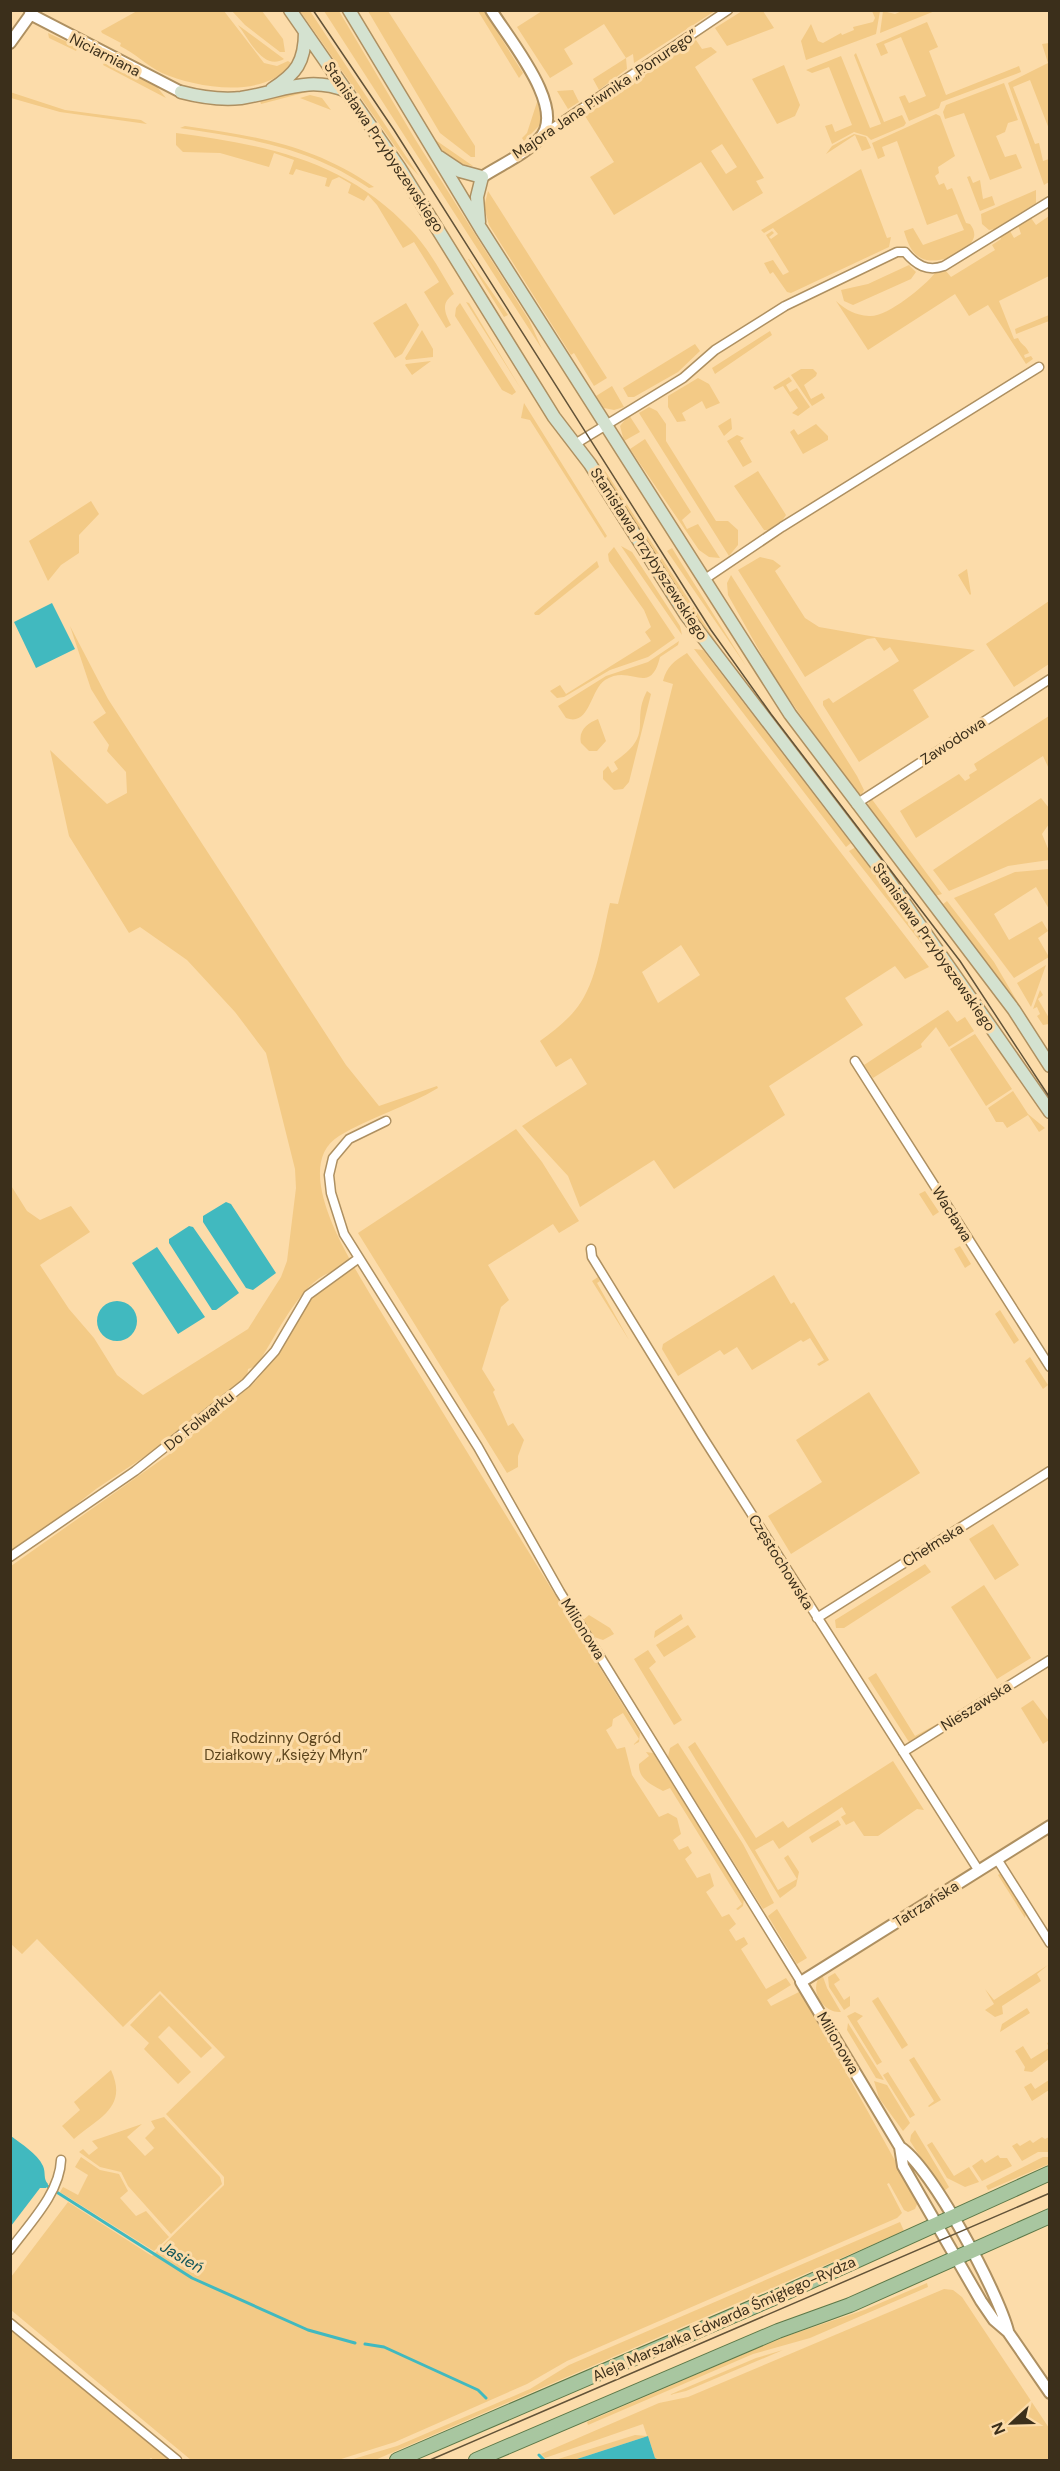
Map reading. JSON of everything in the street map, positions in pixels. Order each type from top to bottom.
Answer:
[{"type":"main road","name":"Stanisława Przybyszewskiego","points":[[290,10],[348,91],[461,264],[554,417],[575,444],[696,628],[887,878],[1050,1112]]},
{"type":"main road","name":"Stanisława Przybyszewskiego","points":[[349,10],[433,153],[607,423],[790,714],[856,804],[1007,1000],[1050,1066]]},
{"type":"main road","points":[[268,92],[299,68],[304,53],[305,32]]},
{"type":"main road","points":[[181,92],[224,98],[318,82],[348,91]]},
{"type":"main road","points":[[433,153],[460,171],[482,177],[477,206],[481,229]]},
{"type":"main road","name":"Aleja Marszałka Edwarda Śmigłego-Rydza","points":[[397,2460],[774,2298],[1050,2173]]},
{"type":"main road","name":"Aleja Marszałka Edwarda Śmigłego-Rydza","points":[[476,2460],[778,2331],[850,2305],[1050,2216]]},
{"type":"street","points":[[491,10],[547,103],[548,125],[544,134]]},
{"type":"street","name":"Majora Jana Piwnika „Ponurego”","points":[[482,177],[728,10]]},
{"type":"street","name":"Niciarniana","points":[[10,43],[31,12],[181,92]]},
{"type":"street","points":[[575,444],[683,378],[715,350],[804,296],[897,252],[905,252],[921,267],[930,269],[944,266],[1050,201]]},
{"type":"street","points":[[705,579],[782,527],[1039,367]]},
{"type":"street","name":"Zawodowa","points":[[856,804],[1050,679]]},
{"type":"street","name":"Wacława","points":[[855,1061],[1050,1367]]},
{"type":"street","name":"Milionowa","points":[[386,1121],[345,1142],[337,1151],[330,1166],[331,1193],[336,1214],[359,1258],[478,1447],[566,1602],[801,1982],[900,2147],[903,2166],[989,2313],[1008,2332],[1050,2393]]},
{"type":"street","name":"Częstochowska","points":[[591,1249],[592,1257],[637,1332],[979,1871]]},
{"type":"street","name":"Do Folwarku","points":[[10,1557],[135,1471],[246,1383],[275,1351],[308,1295],[359,1258]]},
{"type":"street","name":"Chełmska","points":[[817,1618],[1050,1471]]},
{"type":"street","name":"Nieszawska","points":[[903,1752],[1050,1660]]},
{"type":"street","name":"Tatrzańska","points":[[801,1982],[1050,1826]]},
{"type":"street","points":[[997,1859],[1050,1943]]},
{"type":"street","name":"Milionowa","points":[[900,2147],[916,2159],[952,2217],[1003,2312],[1008,2332]]},
{"type":"street","points":[[10,2250],[55,2185],[60,2172],[61,2160]]},
{"type":"street","points":[[10,2323],[177,2460]]},
{"type":"green space","points":[[137,11],[224,11],[264,63],[277,66],[288,61],[291,63],[280,75],[248,86],[230,88],[211,86],[176,78],[157,70],[120,46],[121,43],[102,33],[101,31]]},
{"type":"green space","points":[[232,11],[262,11],[283,39],[285,52],[280,52],[245,25]]},
{"type":"green space","points":[[300,11],[310,11],[419,176],[406,162]]},
{"type":"green space","points":[[324,11],[339,11],[415,139],[529,320],[542,349]]},
{"type":"green space","points":[[368,11],[388,11],[475,146],[475,157],[471,157],[440,133]]},
{"type":"green space","points":[[478,11],[484,11],[523,73],[519,78]]},
{"type":"green space","points":[[542,11],[715,11],[634,63],[633,54],[626,58],[604,24],[564,49],[573,64],[550,78],[517,27]]},
{"type":"green space","points":[[742,11],[763,11],[774,28],[727,46],[715,28]]},
{"type":"green space","points":[[872,11],[880,11],[876,34],[806,60],[801,41],[811,24],[818,41],[823,43],[841,33],[842,35],[854,30],[853,27],[873,22],[875,18]]},
{"type":"green space","points":[[883,11],[895,14],[902,11],[935,11],[880,33]]},
{"type":"green space","points":[[927,22],[938,47],[929,51],[946,95],[1019,66],[1021,72],[941,102],[939,108],[909,121],[899,97],[905,95],[909,103],[926,96],[901,37],[884,44],[888,53],[881,56],[876,44]]},
{"type":"green space","points":[[238,25],[284,59],[276,62],[263,57]]},
{"type":"green space","points":[[48,33],[78,47],[76,51],[49,38]]},
{"type":"green space","points":[[696,40],[702,49],[711,47],[717,52],[695,67],[764,178],[756,181],[763,193],[733,211],[701,162],[614,215],[590,177],[614,162],[585,116]],"holes":[[[722,144],[737,167],[726,174],[711,151]]]},
{"type":"green space","points":[[1049,43],[1049,129],[1030,80],[1013,87],[1035,144],[1039,143],[1043,161],[1049,159],[1049,182],[1044,185],[1008,83],[1048,63],[1042,44]]},
{"type":"green space","points":[[856,53],[884,122],[902,115],[906,123],[904,126],[871,140],[867,136],[854,132],[832,144],[825,126],[832,124],[835,132],[852,125],[829,67],[812,73],[806,70],[841,56],[870,128],[881,124],[854,55]]},
{"type":"green space","points":[[626,58],[627,69],[599,90],[593,79]]},
{"type":"green space","points":[[105,61],[157,87],[166,98],[103,65]]},
{"type":"green space","points":[[784,65],[800,105],[795,116],[777,124],[752,79]]},
{"type":"green space","points":[[1004,83],[1018,120],[1008,123],[1005,132],[996,136],[1005,157],[1016,154],[1022,168],[990,180],[964,113],[945,119],[943,112],[946,105]]},
{"type":"green space","points":[[307,88],[311,91],[261,104],[260,101]]},
{"type":"green space","points":[[573,90],[579,102],[568,109],[557,91]]},
{"type":"green space","points":[[10,92],[65,110],[141,120],[147,124],[60,112],[11,98]]},
{"type":"green space","points":[[310,95],[322,98],[331,110],[300,98]]},
{"type":"green space","points":[[538,99],[541,106],[541,124],[524,141],[522,138],[527,133]]},
{"type":"green space","points":[[936,114],[940,116],[955,156],[938,167],[939,173],[935,176],[939,185],[944,183],[947,190],[952,188],[966,223],[970,224],[973,230],[974,237],[966,249],[951,257],[927,260],[912,250],[904,231],[913,228],[923,245],[964,230],[957,214],[927,225],[897,141],[882,147],[885,156],[878,159],[872,143]]},
{"type":"green space","points":[[185,126],[283,144],[329,161],[374,187],[369,188],[347,174],[302,154],[255,141],[180,128]]},
{"type":"green space","points":[[176,133],[242,143],[273,151],[332,172],[360,187],[386,206],[411,230],[429,252],[454,294],[445,305],[451,325],[446,328],[424,292],[439,282],[414,242],[403,248],[377,205],[368,195],[364,201],[348,193],[351,184],[339,177],[332,180],[329,187],[325,186],[327,178],[296,169],[293,175],[289,174],[294,160],[274,153],[269,167],[220,153],[183,152],[176,145]]},
{"type":"green space","points":[[854,134],[866,137],[871,148],[862,151],[855,135],[826,154],[832,146]]},
{"type":"green space","points":[[434,139],[473,166],[450,158]]},
{"type":"green space","points":[[861,169],[887,238],[891,237],[889,247],[791,293],[787,292],[773,272],[770,274],[764,263],[773,260],[783,275],[789,272],[766,235],[772,231],[774,233],[769,237],[771,239],[778,234],[773,228],[764,233],[761,230]]},
{"type":"green space","points":[[970,176],[973,183],[980,180],[983,199],[992,196],[995,205],[980,211],[967,177]]},
{"type":"green space","points":[[1036,190],[1036,203],[995,229],[989,230],[982,224],[981,214]]},
{"type":"green space","points":[[488,191],[607,378],[594,386],[574,353],[571,355],[489,225],[484,207]]},
{"type":"green space","points":[[1049,216],[1049,276],[999,301],[1014,339],[1018,338],[1029,353],[1024,355],[1025,358],[1031,356],[1033,359],[1026,364],[988,305],[969,316],[955,294],[868,350],[836,301],[859,314],[869,316],[885,312],[914,293],[935,273],[946,271],[951,277],[995,250],[992,245],[1001,239],[1000,237],[1010,231],[1014,238],[1021,234],[1018,225],[1031,218],[1036,225]]},
{"type":"green space","points":[[469,259],[508,315],[504,317]]},
{"type":"green space","points":[[909,265],[916,272],[911,279],[853,305],[844,301],[841,290],[868,284]]},
{"type":"green space","points":[[466,302],[469,303],[521,389]]},
{"type":"green space","points":[[406,303],[419,325],[402,354],[395,358],[373,323]]},
{"type":"green space","points":[[460,303],[516,392],[512,395],[502,390],[455,316],[456,308]]},
{"type":"green space","points":[[1049,315],[1049,321],[1016,334],[1015,329]]},
{"type":"green space","points":[[422,330],[433,349],[433,357],[406,360],[405,358]]},
{"type":"green space","points":[[770,331],[772,335],[715,374],[712,368]]},
{"type":"green space","points":[[695,344],[700,351],[678,372],[634,397],[628,397],[623,388]]},
{"type":"green space","points":[[431,361],[412,375],[405,365],[406,364]]},
{"type":"green space","points":[[801,369],[813,369],[817,373],[804,385],[811,399],[822,393],[825,398],[812,406],[791,375]]},
{"type":"green space","points":[[789,377],[792,381],[786,385],[790,392],[797,388],[810,407],[798,416],[792,413],[798,408],[783,386],[775,390],[773,387]]},
{"type":"green space","points":[[698,378],[709,384],[720,403],[706,409],[702,401],[682,413],[686,421],[677,422],[668,407],[668,396]]},
{"type":"green space","points":[[612,386],[624,407],[614,410],[604,408],[596,396]]},
{"type":"green space","points":[[524,403],[607,536],[605,538],[530,420],[521,418]]},
{"type":"green space","points":[[649,407],[657,411],[666,424],[666,441],[716,521],[728,521],[738,530],[738,545],[729,556],[639,413]]},
{"type":"green space","points":[[629,415],[640,432],[624,441],[620,426]]},
{"type":"green space","points":[[731,418],[732,429],[724,436],[718,426]]},
{"type":"green space","points":[[816,424],[828,436],[828,440],[803,454],[790,432],[794,429],[798,435]]},
{"type":"green space","points":[[737,435],[744,438],[740,441],[752,462],[743,467],[727,441]]},
{"type":"green space","points":[[645,439],[691,512],[682,520],[687,529],[698,524],[720,558],[709,557],[699,550],[630,449]]},
{"type":"green space","points":[[602,466],[739,677],[691,612],[600,468]]},
{"type":"green space","points":[[758,471],[786,515],[777,526],[768,530],[764,530],[734,486]]},
{"type":"green space","points":[[91,501],[99,514],[79,535],[79,553],[61,565],[48,581],[29,541]]},
{"type":"green space","points":[[621,546],[632,552],[680,626],[682,635]]},
{"type":"green space","points":[[614,547],[675,638],[648,657],[610,670],[564,697],[557,698],[550,691],[560,685],[566,694],[651,641],[645,632],[651,627],[644,610],[609,561],[608,554]]},
{"type":"green space","points":[[672,548],[680,561],[746,666],[667,551]]},
{"type":"green space","points":[[760,557],[773,560],[781,566],[775,571],[805,618],[819,627],[975,650],[913,690],[929,717],[859,762],[823,705],[823,701],[829,698],[833,703],[899,661],[890,647],[884,651],[875,638],[867,639],[805,677],[738,570]]},
{"type":"green space","points":[[597,561],[599,567],[539,615],[535,615],[534,613]]},
{"type":"green space","points":[[967,569],[971,594],[970,595],[958,575]]},
{"type":"green space","points":[[731,575],[857,776],[864,790],[862,794],[857,794],[777,682],[728,595],[727,583]]},
{"type":"green space","points":[[1049,601],[1049,664],[1014,687],[986,644]]},
{"type":"green space","name":"Rodzinny Ogród Działkowy „Księży Młyn”","points":[[70,626],[108,699],[346,1065],[379,1106],[437,1086],[438,1088],[426,1095],[339,1136],[325,1150],[320,1169],[322,1191],[339,1238],[370,1294],[640,1733],[639,1742],[633,1745],[639,1739],[623,1713],[613,1719],[612,1726],[606,1730],[617,1749],[625,1747],[632,1775],[659,1817],[668,1813],[677,1818],[681,1834],[673,1840],[679,1850],[688,1846],[692,1853],[685,1859],[697,1878],[710,1873],[714,1886],[706,1892],[722,1917],[729,1914],[736,1924],[729,1930],[736,1941],[744,1937],[748,1944],[741,1949],[766,1989],[786,1978],[791,1985],[767,2000],[771,2006],[801,1991],[918,2202],[915,2209],[908,2212],[904,2210],[889,2183],[887,2184],[902,2213],[897,2218],[567,2361],[527,2384],[395,2442],[338,2460],[191,2460],[11,2310],[11,2277],[68,2202],[152,2256],[224,2185],[224,2177],[166,2114],[225,2057],[160,1991],[123,2027],[37,1939],[22,1954],[11,1944],[11,1566],[168,1455],[254,1383],[275,1357],[310,1299],[326,1286],[331,1272],[319,1278],[298,1300],[256,1366],[248,1369],[247,1377],[195,1416],[171,1439],[96,1489],[11,1553],[10,1184],[27,1211],[40,1220],[71,1206],[90,1232],[40,1265],[69,1309],[94,1338],[117,1375],[143,1395],[248,1329],[281,1277],[287,1261],[296,1188],[295,1169],[266,1053],[235,1012],[187,960],[140,927],[129,933],[69,836],[50,750],[107,804],[127,793],[126,772],[107,751],[109,745],[93,722],[106,713],[91,689]]},
{"type":"green space","points":[[679,641],[678,645],[660,657],[651,676],[638,678],[623,675],[605,680],[585,713],[580,717],[566,718],[558,706],[606,676],[648,662]]},
{"type":"green space","points":[[694,649],[703,650],[851,843],[846,847]]},
{"type":"green space","points":[[687,653],[929,967],[905,979],[895,966],[845,998],[863,1025],[769,1086],[785,1115],[674,1189],[654,1160],[580,1207],[568,1176],[522,1126],[587,1084],[571,1058],[556,1067],[540,1041],[572,1013],[581,1002],[592,979],[610,903],[618,904],[673,684],[663,681],[675,661]],"holes":[[[681,945],[700,975],[658,1003],[642,972]]]},
{"type":"green space","points":[[647,691],[651,694],[629,782],[623,789],[614,790],[603,779],[603,771],[608,766],[612,773],[618,769],[614,762],[634,744],[640,728],[642,702]]},
{"type":"green space","points":[[1049,716],[1049,769],[1043,756],[916,838],[900,811],[959,774],[965,781],[970,778],[969,775],[977,770],[974,764]]},
{"type":"green space","points":[[598,719],[606,741],[597,751],[589,751],[581,743],[581,734],[587,725]]},
{"type":"green space","points":[[871,798],[942,894],[935,896],[867,807]]},
{"type":"green space","points":[[1041,798],[1049,808],[1049,824],[1042,834],[1049,851],[1049,860],[1008,866],[949,891],[933,870]]},
{"type":"green space","points":[[856,847],[937,963],[849,851]]},
{"type":"green space","points":[[1049,869],[1049,909],[1036,887],[994,914],[1009,940],[1042,921],[1048,931],[1038,938],[1049,957],[1014,978],[954,898],[1015,872]]},
{"type":"green space","points":[[947,901],[994,962],[1027,1018],[942,905]]},
{"type":"green space","points":[[1046,965],[1031,1007],[1017,983]]},
{"type":"green space","points":[[1040,990],[1043,995],[1038,999],[1049,1018],[1049,1024],[1043,1025],[1037,1016],[1040,1014],[1037,1007],[1033,1009]]},
{"type":"green space","points":[[948,1010],[957,1022],[965,1017],[974,1031],[949,1047],[936,1027],[921,1044],[922,1047],[873,1078],[864,1065]]},
{"type":"green space","points":[[975,1034],[1012,1089],[986,1106],[950,1049]]},
{"type":"green space","points":[[1013,1091],[1028,1114],[1045,1128],[1039,1132],[1028,1115],[1007,1128],[1003,1122],[996,1122],[988,1108]]},
{"type":"green space","points":[[516,1129],[542,1162],[579,1221],[559,1233],[553,1224],[488,1265],[509,1300],[501,1307],[482,1369],[495,1390],[493,1392],[508,1426],[513,1423],[524,1440],[518,1456],[518,1467],[507,1473],[358,1233]]},
{"type":"green space","points":[[925,1191],[939,1212],[933,1216],[919,1194]]},
{"type":"green space","points":[[960,1246],[971,1264],[965,1268],[954,1249]]},
{"type":"green space","points":[[774,1275],[791,1304],[794,1302],[829,1360],[819,1366],[817,1364],[824,1360],[810,1338],[803,1342],[801,1340],[752,1370],[737,1347],[724,1355],[720,1350],[678,1376],[662,1349],[663,1344]]},
{"type":"green space","points":[[598,1277],[600,1281],[597,1283],[629,1340],[592,1281]]},
{"type":"green space","points":[[1000,1310],[1019,1340],[1014,1344],[995,1314]]},
{"type":"green space","points":[[1030,1357],[1048,1385],[1043,1389],[1025,1361]]},
{"type":"green space","points":[[869,1392],[920,1473],[791,1554],[768,1516],[822,1482],[796,1440]]},
{"type":"green space","points":[[993,1524],[1019,1565],[995,1580],[969,1539]]},
{"type":"green space","points":[[925,1564],[931,1572],[844,1628],[836,1628],[835,1620]]},
{"type":"green space","points":[[984,1585],[1031,1658],[997,1679],[951,1607]]},
{"type":"green space","points":[[681,1614],[683,1619],[654,1638],[655,1631]]},
{"type":"green space","points":[[589,1615],[610,1628],[614,1634],[603,1640],[594,1637],[583,1620]]},
{"type":"green space","points":[[688,1625],[696,1637],[664,1657],[656,1645]]},
{"type":"green space","points":[[648,1650],[656,1662],[649,1668],[682,1720],[674,1725],[634,1659]]},
{"type":"green space","points":[[876,1673],[915,1736],[950,1717],[909,1742],[868,1678]]},
{"type":"green space","points":[[1033,1700],[1049,1721],[1049,1740],[1043,1744],[1021,1708]]},
{"type":"green space","points":[[695,1742],[756,1838],[783,1821],[788,1828],[893,1761],[924,1810],[917,1809],[878,1836],[864,1836],[854,1821],[846,1825],[841,1817],[846,1814],[842,1807],[779,1849],[773,1840],[755,1850],[778,1890],[797,1879],[784,1858],[788,1855],[799,1872],[796,1886],[780,1898],[688,1747]]},
{"type":"green space","points":[[678,1743],[743,1844],[774,1903],[763,1909],[668,1757],[670,1748]]},
{"type":"green space","points":[[646,1752],[653,1753],[744,1899],[743,1906],[738,1910],[736,1909],[742,1904],[670,1788],[663,1791],[643,1778],[639,1764],[649,1756]]},
{"type":"green space","points":[[838,1820],[841,1825],[812,1843],[809,1837]]},
{"type":"green space","points":[[1001,1873],[1026,1913],[1025,1918],[998,1875]]},
{"type":"green space","points":[[777,1909],[807,1958],[797,1964],[768,1916]]},
{"type":"green space","points":[[1048,1965],[1037,1974],[1041,1981],[1002,2006],[1003,2014],[995,2017],[985,2010],[994,2004],[985,1989],[994,2000]]},
{"type":"green space","points":[[835,1973],[840,1980],[834,1984],[844,2000],[850,1996],[850,2006],[844,2010],[829,1987],[828,1977]]},
{"type":"green space","points":[[822,1974],[841,2012],[828,2009],[819,1999],[816,1986]]},
{"type":"green space","points":[[160,1994],[212,2048],[201,2058],[169,2026],[158,2037],[191,2072],[178,2084],[144,2049],[149,2043],[130,2025]]},
{"type":"green space","points":[[878,1997],[908,2045],[902,2049],[872,2001]]},
{"type":"green space","points":[[1027,2008],[1030,2013],[1000,2032],[1002,2024]]},
{"type":"green space","points":[[855,2012],[863,2016],[857,2021],[882,2062],[877,2065],[847,2016]]},
{"type":"green space","points":[[848,2023],[884,2080],[876,2078],[847,2030]]},
{"type":"green space","points":[[1023,2046],[1031,2059],[1049,2048],[1049,2059],[1032,2072],[1024,2071],[1025,2067],[1015,2051]]},
{"type":"green space","points":[[914,2057],[941,2100],[929,2107],[934,2101],[909,2060]]},
{"type":"green space","points":[[111,2070],[116,2093],[114,2102],[102,2117],[74,2139],[62,2126],[80,2110],[74,2102]]},
{"type":"green space","points":[[888,2072],[915,2115],[910,2118],[883,2075]]},
{"type":"green space","points":[[1049,2080],[1049,2090],[1032,2101],[1024,2087],[1031,2083],[1035,2089]]},
{"type":"green space","points":[[874,2081],[887,2085],[910,2123],[903,2131],[879,2098]]},
{"type":"green space","points":[[164,2117],[220,2177],[222,2184],[171,2234],[128,2186],[121,2172],[100,2167],[79,2152],[83,2149],[89,2155],[98,2148],[92,2141],[142,2124],[127,2137],[145,2156],[154,2148],[145,2138],[155,2128],[151,2121]]},
{"type":"green space","points":[[915,2130],[949,2187],[943,2192],[910,2141]]},
{"type":"green space","points":[[1042,2137],[1045,2139],[1049,2137],[1049,2152],[1038,2152],[1022,2161],[1012,2146],[1017,2143],[1020,2146],[1030,2140],[1033,2143]]},
{"type":"green space","points":[[932,2142],[954,2176],[969,2167],[979,2182],[965,2187],[947,2178],[927,2145]]},
{"type":"green space","points":[[998,2155],[1000,2158],[1007,2158],[1012,2166],[982,2181],[972,2166],[982,2159],[985,2163]]},
{"type":"green space","points":[[81,2157],[100,2170],[119,2174],[128,2191],[120,2198],[136,2216],[146,2211],[169,2237],[154,2251],[60,2192],[63,2187],[78,2195],[88,2175],[75,2167]]},
{"type":"green space","points":[[1043,2157],[1049,2157],[1049,2164],[988,2190],[986,2186]]},
{"type":"green space","points":[[900,2222],[904,2231],[375,2460],[350,2460],[397,2446],[530,2389],[569,2365]]},
{"type":"green space","points":[[927,2283],[928,2287],[810,2338],[753,2354],[588,2425],[587,2422],[781,2338],[864,2310]]},
{"type":"green space","points":[[944,2289],[953,2290],[962,2297],[1049,2428],[1049,2460],[659,2460],[655,2458],[648,2436],[574,2460],[555,2460],[635,2435],[647,2436],[643,2424],[545,2458],[541,2454],[659,2403],[688,2397]]},
{"type":"green space","points":[[10,2329],[171,2460],[151,2458],[148,2460],[11,2460]]},
{"type":"green space","points":[[783,2350],[686,2391],[669,2395],[756,2358]]},
{"type":"water","points":[[52,603],[75,649],[36,668],[14,622]]},
{"type":"water","points":[[226,1202],[231,1204],[276,1273],[253,1290],[246,1288],[203,1222],[203,1216]]},
{"type":"water","points":[[189,1226],[193,1227],[239,1293],[216,1310],[212,1310],[169,1243],[169,1239]]},
{"type":"water","points":[[157,1247],[205,1317],[178,1334],[132,1263]]},
{"type":"water","points":[[117,1301],[131,1307],[137,1321],[131,1335],[117,1341],[103,1335],[97,1321],[103,1307]]},
{"type":"water","points":[[11,2136],[37,2157],[44,2169],[48,2184],[46,2188],[40,2188],[11,2226]]},
{"type":"water","points":[[648,2436],[655,2458],[659,2460],[574,2460]]},
{"type":"waterway","name":"Jasień","points":[[44,2184],[192,2278],[308,2330],[355,2343]]},
{"type":"waterway","name":"Jasień","points":[[365,2344],[384,2347],[478,2390],[486,2398]]},
{"type":"waterway","name":"Jasień","points":[[539,2455],[544,2460]]},
{"type":"tram line","points":[[313,10],[394,130],[711,630],[771,714],[960,961],[1050,1098]]},
{"type":"tram line","points":[[430,2460],[1050,2193]]}]
